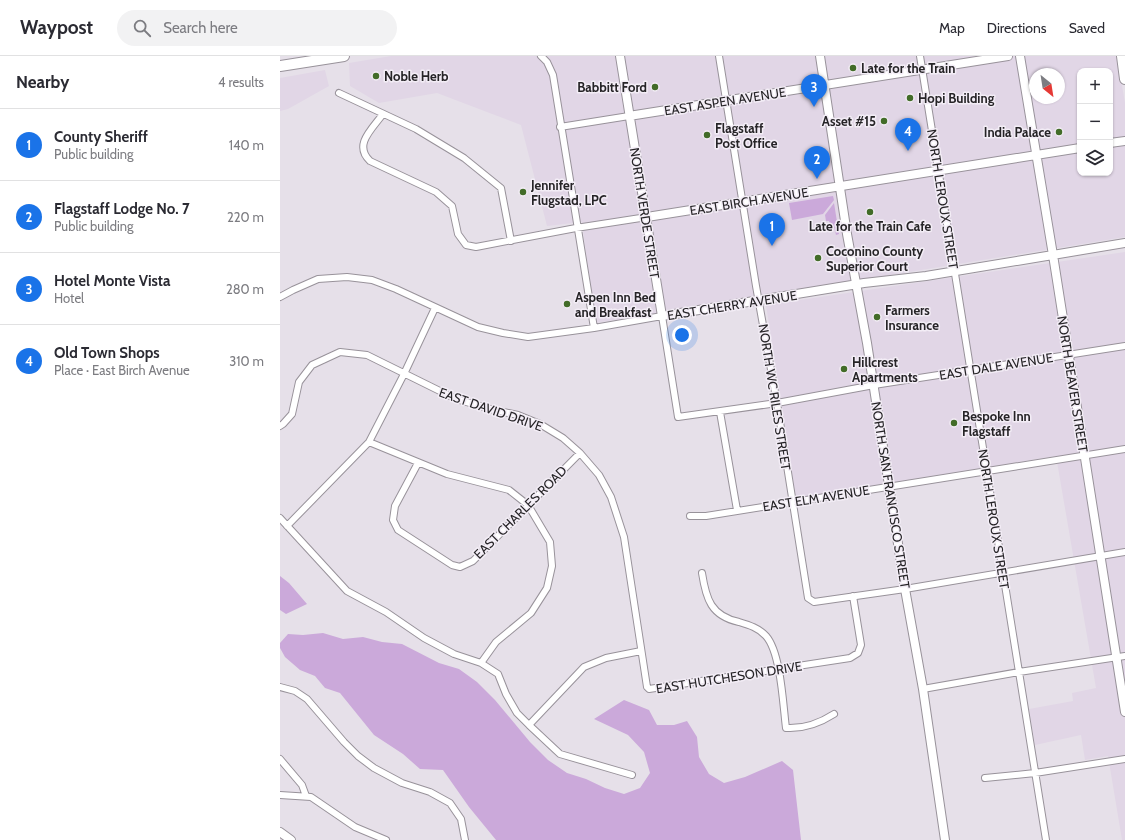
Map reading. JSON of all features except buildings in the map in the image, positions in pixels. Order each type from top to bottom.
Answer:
[{"type":"main road","points":[[280,66],[344,56]]},
{"type":"main road","points":[[1122,56],[1125,79]]},
{"type":"street","points":[[541,56],[547,62],[553,75],[576,228],[594,328]]},
{"type":"street","name":"NORTH VERDE STREET","points":[[620,56],[678,417]]},
{"type":"street","name":"NORTH WC RILES STREET","points":[[719,56],[758,300],[777,403],[807,595],[808,598],[814,602],[853,596]]},
{"type":"street","name":"NORTH SAN FRANCISCO STREET","points":[[820,56],[856,285],[874,385],[945,840]]},
{"type":"street","name":"NORTH LEROUX STREET","points":[[920,56],[1046,840]]},
{"type":"street","name":"EAST ASPEN AVENUE","points":[[560,127],[1008,56]]},
{"type":"street","name":"NORTH BEAVER STREET","points":[[1020,56],[1069,354],[1100,556],[1121,657],[1125,712]]},
{"type":"street","points":[[339,92],[416,129],[464,158],[501,188],[511,241]]},
{"type":"street","name":"EAST BIRCH AVENUE","points":[[383,114],[363,142],[362,149],[364,155],[370,161],[436,192],[452,206],[458,234],[466,245],[476,248],[576,228],[1077,148]]},
{"type":"street","points":[[1113,143],[1125,141]]},
{"type":"street","name":"EAST CHERRY AVENUE","points":[[280,297],[318,279],[347,277],[372,280],[396,289],[478,327],[528,338],[758,300],[1125,244]]},
{"type":"street","points":[[287,526],[369,442],[404,374],[435,308]]},
{"type":"street","name":"EAST DALE AVENUE","points":[[678,417],[777,403],[971,369],[1125,346]]},
{"type":"street","name":"EAST DAVID DRIVE","points":[[280,426],[284,424],[292,414],[299,382],[312,365],[340,352],[367,355],[456,399],[518,415],[540,424],[563,438],[580,453],[599,475],[611,497],[624,537],[641,651]]},
{"type":"street","points":[[720,412],[737,510]]},
{"type":"street","points":[[369,442],[447,474],[509,490],[528,505],[550,542],[552,566],[547,588],[531,613],[496,642],[481,663]]},
{"type":"street","name":"EAST ELM AVENUE","points":[[690,516],[706,516],[792,501],[890,487],[1125,449]]},
{"type":"street","name":"EAST CHARLES ROAD","points":[[418,463],[395,506],[393,520],[398,530],[452,565],[460,567],[473,561],[580,453]]},
{"type":"street","points":[[280,518],[347,590],[386,612],[424,638],[454,654],[481,663],[498,674],[506,694],[517,713],[528,726],[560,754],[632,775]]},
{"type":"street","points":[[853,596],[905,589],[1125,552]]},
{"type":"street","points":[[702,573],[705,593],[714,610],[728,620],[752,625],[766,635],[773,646],[778,669],[786,728],[792,729],[814,724],[834,714]]},
{"type":"street","name":"EAST HUTCHESON DRIVE","points":[[641,651],[647,687],[649,690],[850,658],[858,653],[861,645],[853,596]]},
{"type":"street","points":[[528,726],[584,667],[606,658],[641,651]]},
{"type":"street","points":[[922,689],[1019,672],[1121,657]]},
{"type":"street","points":[[280,687],[295,691],[307,699],[344,742],[358,756],[374,768],[402,783],[430,792],[450,803],[461,819],[465,840]]},
{"type":"street","points":[[985,778],[1035,773],[1125,758]]},
{"type":"street","points":[[280,759],[302,784],[306,796]]},
{"type":"street","points":[[280,795],[306,796],[317,800],[355,827],[386,840]]},
{"type":"street","points":[[280,832],[291,840]]},
{"type":"shaded area","points":[[391,56],[1117,56],[1125,103],[1125,237],[595,323],[582,222],[547,226],[521,125],[437,93],[379,103],[350,86],[349,63]]},
{"type":"shaded area","points":[[325,70],[329,86],[288,109],[280,111],[280,78]]},
{"type":"shaded area","points":[[833,196],[834,200],[823,214],[792,220],[789,203]]},
{"type":"shaded area","points":[[834,203],[839,234],[836,235],[834,226],[830,226],[829,221],[826,221],[825,215]]},
{"type":"shaded area","points":[[1125,252],[1125,840],[1122,840],[1108,756],[1085,760],[1081,735],[1035,745],[1029,709],[1073,701],[1072,693],[1096,688],[1056,456],[796,498],[766,305]]},
{"type":"shaded area","points":[[280,576],[289,583],[307,604],[286,614],[280,610]]},
{"type":"shaded area","points":[[323,633],[343,639],[363,637],[382,642],[402,644],[439,663],[459,669],[477,682],[495,700],[530,742],[548,760],[567,773],[624,794],[640,788],[650,773],[644,752],[628,735],[594,719],[624,700],[649,710],[657,725],[674,725],[687,721],[697,737],[699,757],[709,774],[724,783],[745,777],[782,761],[793,770],[801,840],[496,840],[469,807],[443,770],[420,769],[403,754],[374,735],[340,693],[325,688],[315,676],[300,670],[285,657],[280,648],[280,643],[288,634],[303,635]]},
{"type":"place","name":"Late for the Train","points":[[853,68]]},
{"type":"place","name":"Noble Herb","points":[[376,76]]},
{"type":"place","name":"Babbitt Ford","points":[[655,87]]},
{"type":"place","name":"Hopi Building","points":[[910,98]]},
{"type":"place","name":"Hotel Monte Vista","points":[[814,107]]},
{"type":"place","name":"Asset #15","points":[[884,121]]},
{"type":"place","name":"India Palace","points":[[1059,132]]},
{"type":"place","name":"Flagstaff Post Office","points":[[707,135]]},
{"type":"place","name":"Old Town Shops","points":[[908,151]]},
{"type":"place","name":"Flagstaff Lodge No. 7","points":[[817,179]]},
{"type":"place","name":"Jennifer Flugstad, LPC","points":[[523,192]]},
{"type":"place","name":"Late for the Train Cafe","points":[[870,212]]},
{"type":"place","name":"County Sheriff","points":[[772,246]]},
{"type":"place","name":"Coconino County Superior Court","points":[[818,258]]},
{"type":"place","name":"Aspen Inn Bed and Breakfast","points":[[567,304]]},
{"type":"place","name":"Farmers Insurance","points":[[877,317]]},
{"type":"place","name":"Hillcrest Apartments","points":[[844,369]]},
{"type":"place","name":"Bespoke Inn Flagstaff","points":[[954,423]]}]
